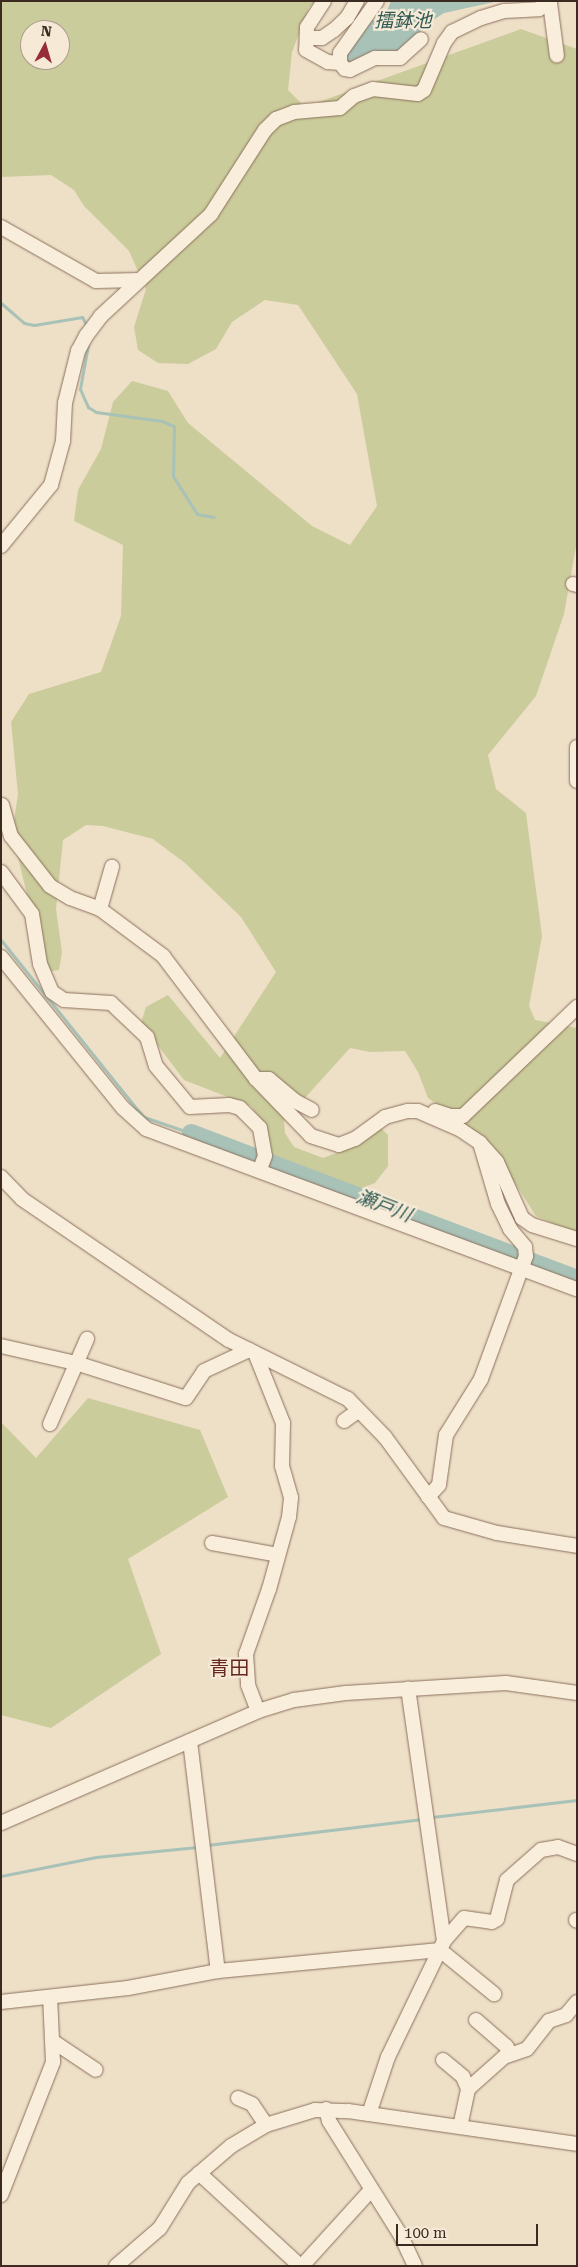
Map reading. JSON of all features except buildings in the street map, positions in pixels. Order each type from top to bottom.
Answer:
[{"type":"street","points":[[324,1],[312,17],[306,50],[328,62],[340,63],[350,70],[375,58],[400,58],[421,39]]},
{"type":"street","points":[[307,38],[322,38],[334,30],[347,18],[356,1]]},
{"type":"street","points":[[340,63],[342,50],[377,1]]},
{"type":"street","points":[[1,546],[51,485],[58,467],[65,403],[78,351],[101,316],[211,214],[265,130],[276,119],[294,112],[340,108],[354,96],[373,89],[418,94],[424,90],[444,43],[452,32],[504,11],[539,9],[550,2],[557,56]]},
{"type":"street","points":[[1,227],[96,281],[140,280]]},
{"type":"street","points":[[577,747],[577,781]]},
{"type":"street","points":[[1,832],[2,806]]},
{"type":"street","points":[[2,806],[11,836],[53,889],[100,908],[163,956],[256,1079],[300,1128],[310,1136],[339,1145],[395,1114],[408,1111],[423,1114],[461,1130],[480,1143],[497,1162],[522,1218],[532,1226],[577,1239]]},
{"type":"street","points":[[100,908],[112,867]]},
{"type":"street","points":[[1,872],[32,914],[40,964],[52,992],[64,1000],[109,1000],[147,1037],[156,1066],[190,1108],[229,1105],[240,1108],[260,1128],[265,1156],[260,1169]]},
{"type":"street","points":[[1,957],[133,1119],[146,1129],[524,1263],[577,1289]]},
{"type":"street","points":[[423,1114],[426,1108],[450,1116],[464,1116],[577,1007]]},
{"type":"street","points":[[256,1079],[269,1079],[295,1101],[312,1110]]},
{"type":"street","points":[[428,1498],[438,1485],[446,1435],[481,1380],[524,1263],[525,1246],[510,1230],[498,1204],[480,1143]]},
{"type":"street","points":[[1,1177],[22,1199],[229,1340],[348,1399],[385,1437],[444,1518],[497,1533],[577,1546]]},
{"type":"street","points":[[50,1424],[87,1339]]},
{"type":"street","points":[[1,1346],[76,1363],[186,1398],[204,1371],[252,1352]]},
{"type":"street","points":[[252,1352],[283,1423],[285,1436],[282,1466],[291,1498],[278,1556],[246,1654],[248,1684],[258,1711]]},
{"type":"street","points":[[344,1421],[358,1411]]},
{"type":"street","points":[[212,1543],[278,1556]]},
{"type":"street","points":[[1,1823],[258,1711],[294,1700],[324,1695],[506,1683],[577,1693]]},
{"type":"street","points":[[408,1689],[442,1946],[494,1994]]},
{"type":"street","points":[[190,1741],[218,1971]]},
{"type":"street","points":[[369,2114],[388,2057],[442,1946],[464,1918],[492,1922],[497,1919],[507,1880],[541,1850],[558,1847],[577,1854]]},
{"type":"street","points":[[1,2002],[153,1984],[218,1971],[442,1946]]},
{"type":"street","points":[[1,2195],[54,2062],[50,1997]]},
{"type":"street","points":[[468,2089],[511,2054],[527,2049],[549,2021],[566,2015],[577,2002]]},
{"type":"street","points":[[476,2020],[506,2046],[511,2054]]},
{"type":"street","points":[[54,2042],[96,2070]]},
{"type":"street","points":[[442,2060],[463,2078],[468,2089],[460,2127]]},
{"type":"street","points":[[238,2098],[252,2104],[266,2125]]},
{"type":"street","points":[[326,2109],[329,2121],[370,2191],[401,2236],[415,2266]]},
{"type":"street","points":[[116,2266],[160,2228],[188,2183],[237,2141],[266,2125],[326,2109],[577,2144]]},
{"type":"street","points":[[199,2173],[301,2266],[370,2191]]},
{"type":"green space","points":[[1,1],[317,1],[309,7],[292,52],[288,90],[305,107],[521,29],[577,49],[577,541],[564,614],[536,696],[488,755],[496,789],[526,813],[542,936],[529,1006],[535,1020],[577,1028],[577,1234],[536,1216],[488,1142],[428,1098],[418,1072],[405,1051],[370,1052],[350,1048],[284,1121],[285,1133],[294,1147],[323,1158],[352,1147],[381,1128],[388,1135],[388,1166],[375,1183],[357,1190],[272,1157],[266,1127],[251,1106],[184,1080],[141,1023],[146,1007],[168,995],[220,1058],[276,972],[241,917],[185,863],[153,839],[103,826],[86,825],[63,840],[56,909],[62,952],[59,970],[46,972],[12,833],[18,794],[11,722],[29,694],[101,672],[121,616],[123,545],[74,521],[78,490],[101,449],[113,402],[132,381],[168,391],[188,423],[312,526],[350,545],[377,506],[357,394],[298,305],[265,300],[232,322],[216,349],[188,364],[158,363],[138,350],[134,327],[146,289],[129,251],[84,206],[74,190],[51,175],[1,177]]},
{"type":"green space","points":[[88,1398],[200,1430],[228,1497],[128,1559],[161,1654],[51,1728],[1,1715],[1,1422],[36,1458]]},
{"type":"water","name":"擂鉢池","points":[[391,1],[499,1],[444,13],[422,27],[418,39],[405,52],[349,67],[345,63],[348,46],[362,34],[371,20],[383,21]]},
{"type":"waterway","points":[[1,303],[24,323],[34,325],[82,317],[87,326]]},
{"type":"waterway","points":[[88,345],[80,389],[88,407],[96,412],[162,421],[174,426],[173,476],[197,514],[214,517]]},
{"type":"waterway","points":[[1,940],[144,1117],[191,1133]]},
{"type":"waterway","name":"瀬戸川","points":[[191,1133],[577,1279]]},
{"type":"waterway","points":[[432,1817],[577,1800]]},
{"type":"waterway","points":[[207,1845],[422,1819]]},
{"type":"waterway","points":[[1,1876],[96,1857],[198,1847]]},
{"type":"district","name":"青田","points":[[229,1668]]}]
